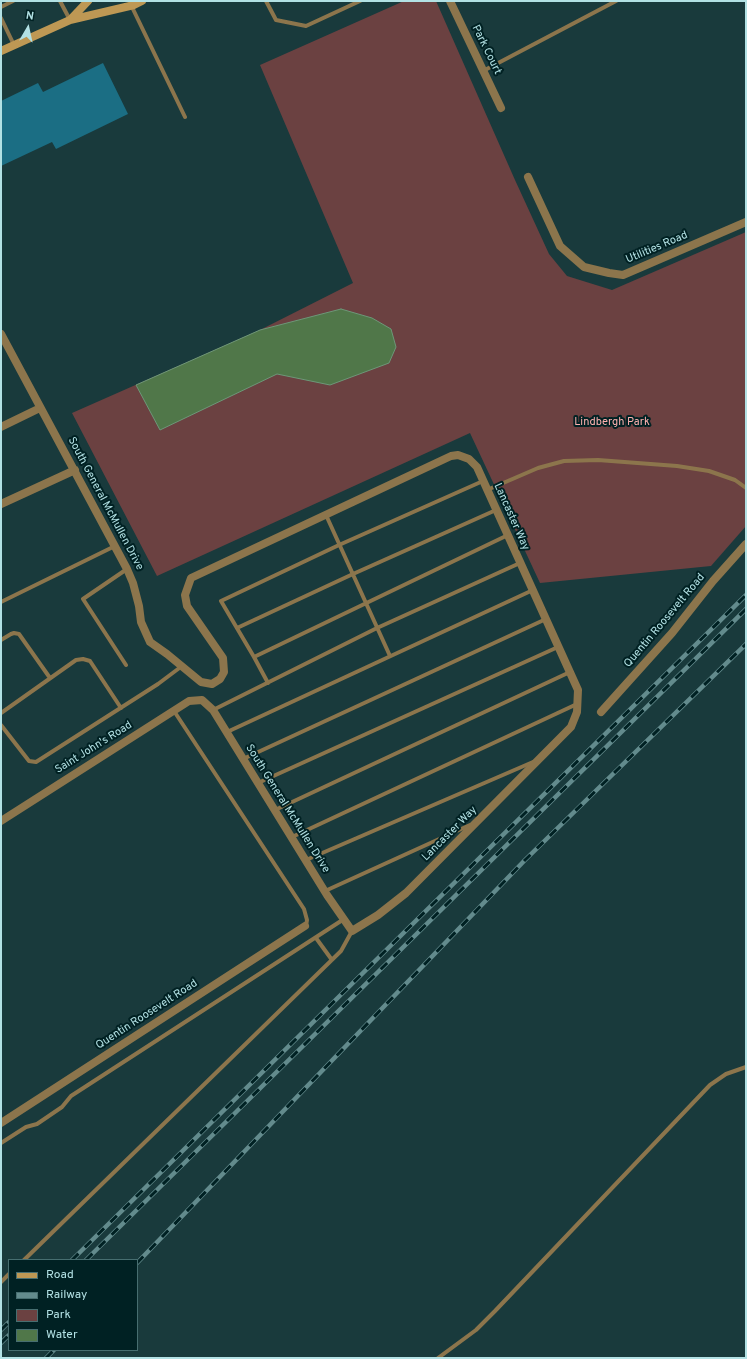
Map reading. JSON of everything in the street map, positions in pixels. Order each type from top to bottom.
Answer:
[{"type":"main road","points":[[70,20],[88,1]]},
{"type":"main road","points":[[1,51],[70,20],[142,1]]},
{"type":"street","name":"Park Court","points":[[450,1],[502,108]]},
{"type":"street","name":"Utilities Road","points":[[528,177],[560,246],[584,267],[609,273],[622,275],[746,222]]},
{"type":"street","name":"South General McMullen Drive","points":[[1,334],[127,569],[133,583],[139,606],[141,622],[150,642],[193,676]]},
{"type":"street","points":[[1,427],[40,408]]},
{"type":"street","name":"Lancaster Way","points":[[193,676],[201,682],[212,684],[220,679],[224,672],[223,658],[187,606],[185,595],[192,578],[451,456],[458,455],[469,458],[477,467],[578,690],[577,712],[571,727],[406,893],[378,915],[352,931]]},
{"type":"street","points":[[1,504],[75,470]]},
{"type":"street","name":"Quentin Roosevelt Road","points":[[601,712],[672,633],[713,581],[746,544]]},
{"type":"street","name":"South General McMullen Drive","points":[[202,700],[213,710],[325,891],[352,931]]},
{"type":"street","name":"Saint John's Road","points":[[1,822],[189,701],[202,700]]},
{"type":"street","name":"Quentin Roosevelt Road","points":[[1,1123],[306,926]]},
{"type":"lane","points":[[1,7],[13,1]]},
{"type":"lane","points":[[60,1],[70,20]]},
{"type":"lane","points":[[266,1],[276,20],[306,26],[360,1]]},
{"type":"lane","points":[[483,70],[616,1]]},
{"type":"lane","points":[[131,5],[185,117]]},
{"type":"lane","points":[[1,18],[14,45]]},
{"type":"lane","points":[[487,490],[538,468],[564,461],[598,460],[677,466],[709,472],[735,480],[746,488]]},
{"type":"lane","points":[[268,683],[221,601],[339,545],[483,481]]},
{"type":"lane","points":[[237,628],[496,510]]},
{"type":"lane","points":[[325,515],[390,656]]},
{"type":"lane","points":[[254,657],[508,535]]},
{"type":"lane","points":[[1,602],[115,546]]},
{"type":"lane","points":[[213,710],[378,628],[520,563]]},
{"type":"lane","points":[[126,666],[83,599],[127,569]]},
{"type":"lane","points":[[227,732],[533,590]]},
{"type":"lane","points":[[243,759],[546,619]]},
{"type":"lane","points":[[1,640],[11,634],[19,634],[50,678]]},
{"type":"lane","points":[[258,783],[558,647]]},
{"type":"lane","points":[[1,713],[76,660],[83,659],[90,661],[121,708]]},
{"type":"lane","points":[[1,725],[29,761],[36,762],[158,684],[182,666]]},
{"type":"lane","points":[[275,810],[570,672]]},
{"type":"lane","points":[[292,837],[577,704]]},
{"type":"lane","points":[[174,711],[304,909],[307,920],[306,926]]},
{"type":"lane","points":[[306,860],[539,759]]},
{"type":"lane","points":[[325,891],[478,821]]},
{"type":"lane","points":[[1,1143],[26,1127],[37,1124],[62,1106],[71,1096],[344,919]]},
{"type":"lane","points":[[25,1259],[341,951],[352,931]]},
{"type":"lane","points":[[316,938],[332,960]]},
{"type":"lane","points":[[438,1358],[476,1330],[495,1311],[710,1085],[726,1074],[746,1067]]},
{"type":"green space","name":"Lindbergh Park","points":[[404,1],[436,1],[549,254],[567,276],[612,290],[746,232],[746,526],[711,566],[540,583],[470,433],[157,576],[72,413],[260,330],[353,283],[260,65]]},
{"type":"water","points":[[341,309],[372,318],[391,329],[396,347],[389,363],[330,385],[277,374],[160,430],[136,385],[260,330]]},
{"type":"building","points":[[103,63],[128,114],[56,149],[52,142],[1,166],[1,101],[38,83],[43,92]]},
{"type":"railway","points":[[73,1259],[746,595]]},
{"type":"railway","points":[[87,1259],[746,609]]},
{"type":"railway","points":[[138,1262],[525,860],[746,644]]},
{"type":"railway","points":[[1,1330],[8,1323]]},
{"type":"railway","points":[[1,1343],[8,1336]]},
{"type":"railway","points":[[46,1358],[53,1351]]}]
